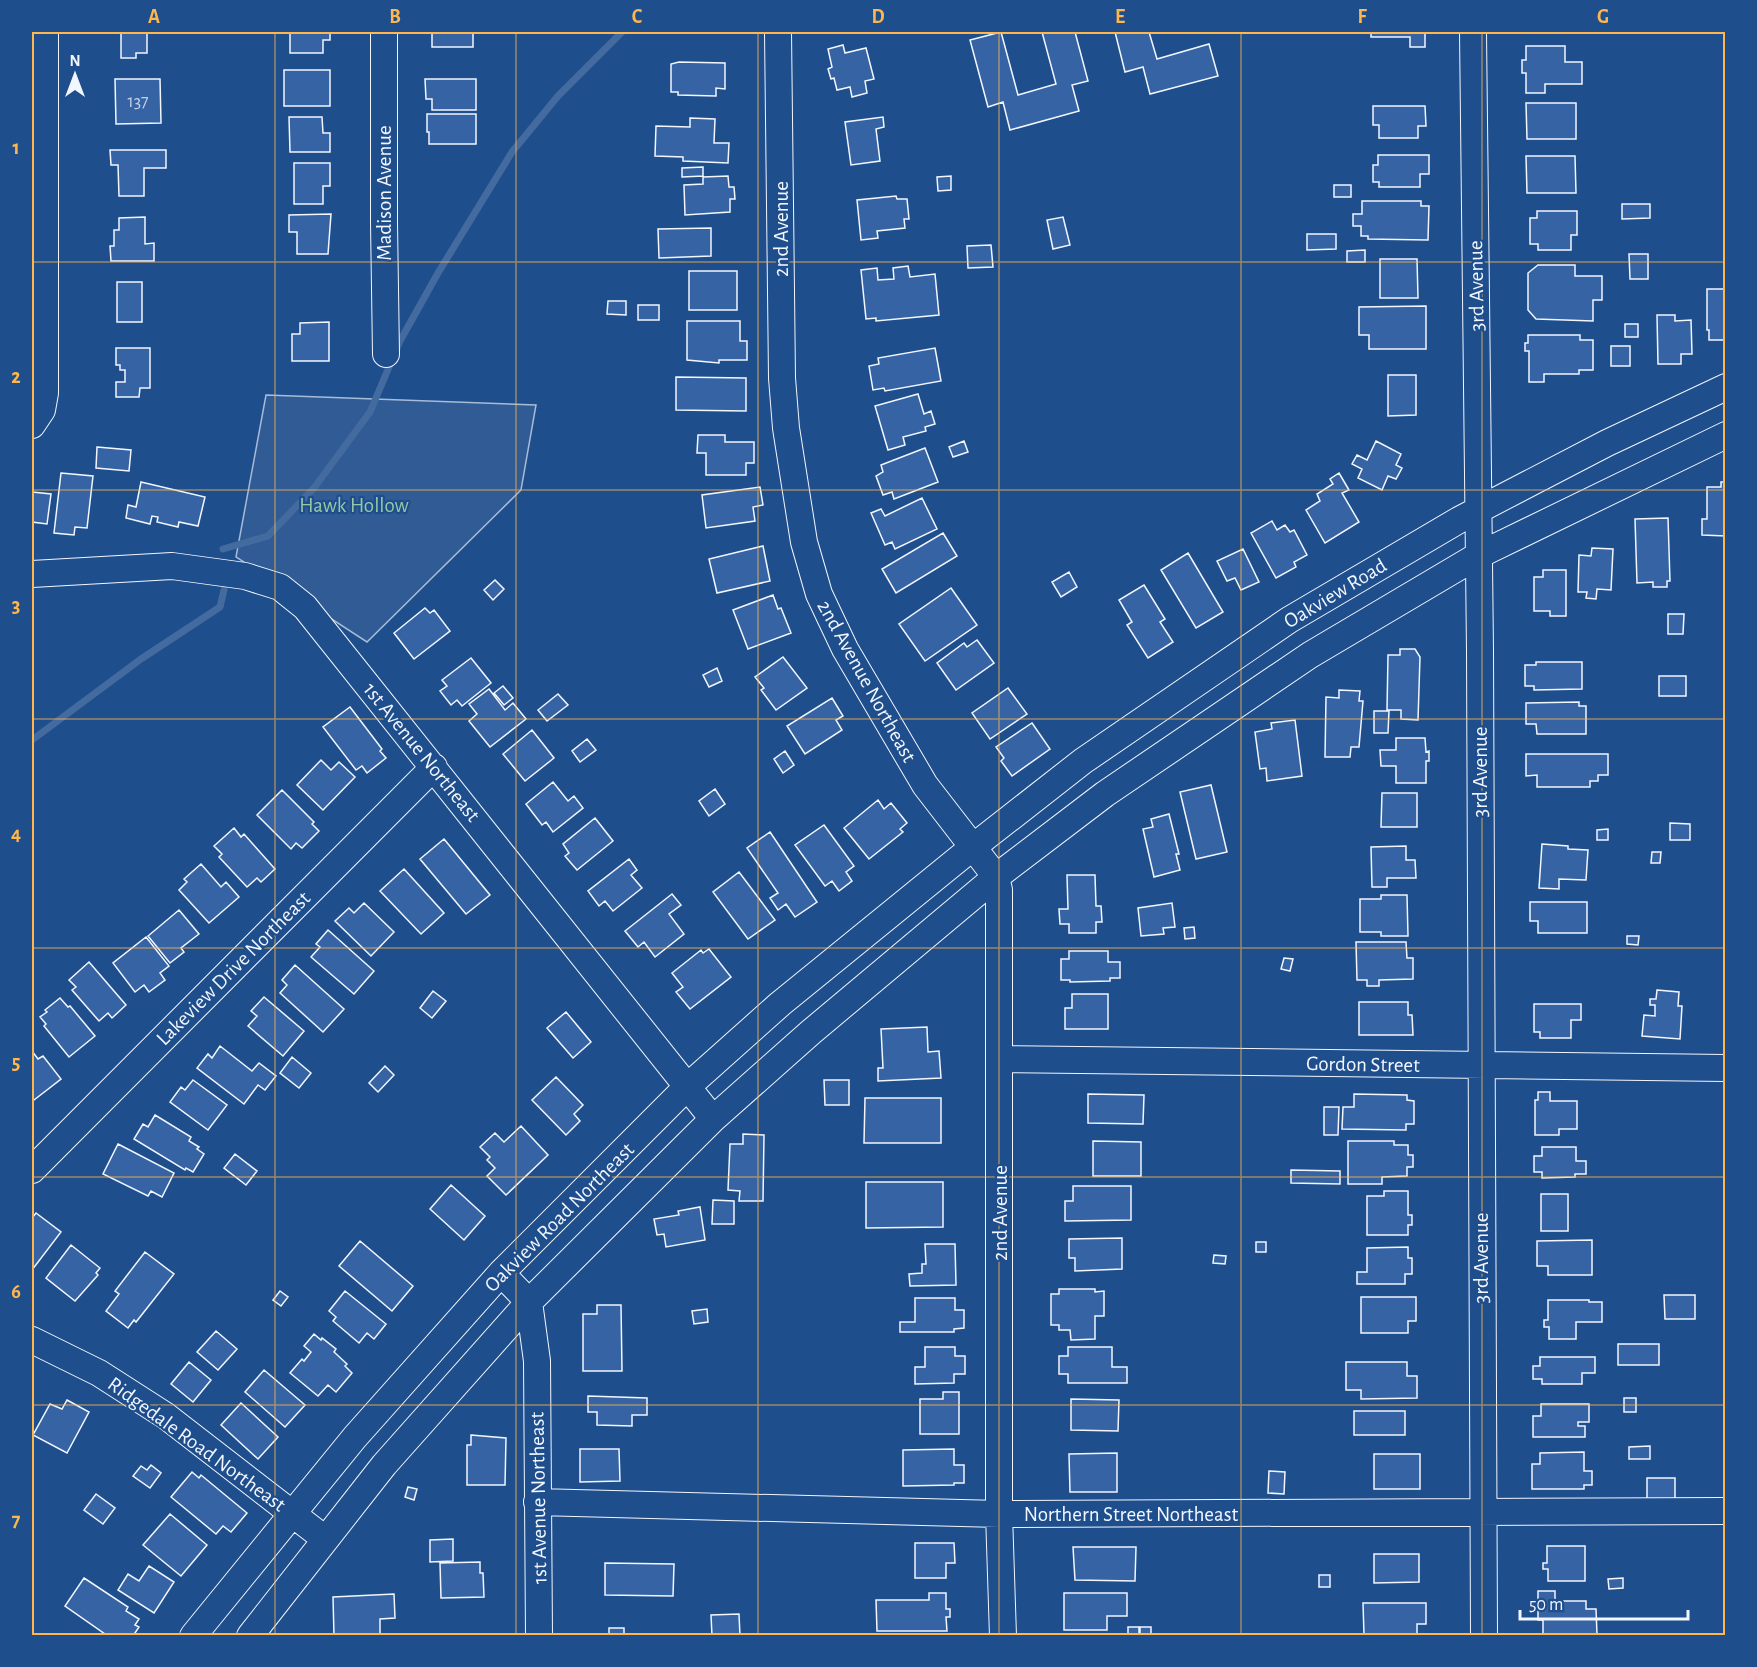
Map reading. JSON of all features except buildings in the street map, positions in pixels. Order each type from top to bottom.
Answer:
[{"type":"street","points":[[32,425],[42,410],[45,393],[45,32]]},
{"type":"street","name":"Madison Avenue","points":[[384,32],[386,354]]},
{"type":"street","name":"3rd Avenue","points":[[1473,32],[1479,509],[1484,1635]]},
{"type":"street","name":"2nd Avenue","points":[[784,34],[782,378],[786,426]]},
{"type":"street","name":"Oakview Road","points":[[973,847],[1083,761],[1289,620],[1420,541],[1479,509],[1607,443],[1725,387]]},
{"type":"street","name":"2nd Avenue Northeast","points":[[786,426],[804,542],[819,594],[845,649],[924,785],[996,877]]},
{"type":"street","name":"Oakview Road","points":[[996,877],[1106,794],[1310,655],[1479,555],[1725,435]]},
{"type":"street","name":"1st Avenue Northeast","points":[[32,574],[172,567],[245,576],[280,587],[305,607],[713,1119]]},
{"type":"street","name":"Lakeview Drive Northeast","points":[[32,1170],[434,767]]},
{"type":"street","name":"Oakview Road Northeast","points":[[193,1635],[356,1437],[501,1273],[687,1087],[780,1004],[973,847]]},
{"type":"street","name":"2nd Avenue","points":[[996,877],[999,890],[1000,1059],[999,1514]]},
{"type":"street","name":"Oakview Road Northeast","points":[[250,1635],[384,1465],[529,1302],[713,1119],[811,1032],[996,877]]},
{"type":"street","name":"Gordon Street","points":[[1000,1059],[1725,1068]]},
{"type":"street","points":[[501,1273],[529,1302]]},
{"type":"street","name":"1st Avenue Northeast","points":[[529,1302],[537,1361],[539,1635]]},
{"type":"street","name":"Ridgedale Road Northeast","points":[[32,1340],[99,1373],[166,1416],[326,1539]]},
{"type":"street","name":"Northern Street Northeast","points":[[537,1502],[999,1514],[1725,1511]]},
{"type":"street","points":[[999,1514],[1003,1635]]},
{"type":"shaded area","name":"Hawk Hollow","points":[[266,395],[536,405],[521,490],[367,642],[236,557]]},
{"type":"waterway","points":[[223,549],[268,536],[314,488],[370,412],[400,341],[438,273],[512,152],[558,96],[622,32]]},
{"type":"waterway","points":[[32,740],[141,659],[220,607],[224,590]]}]
